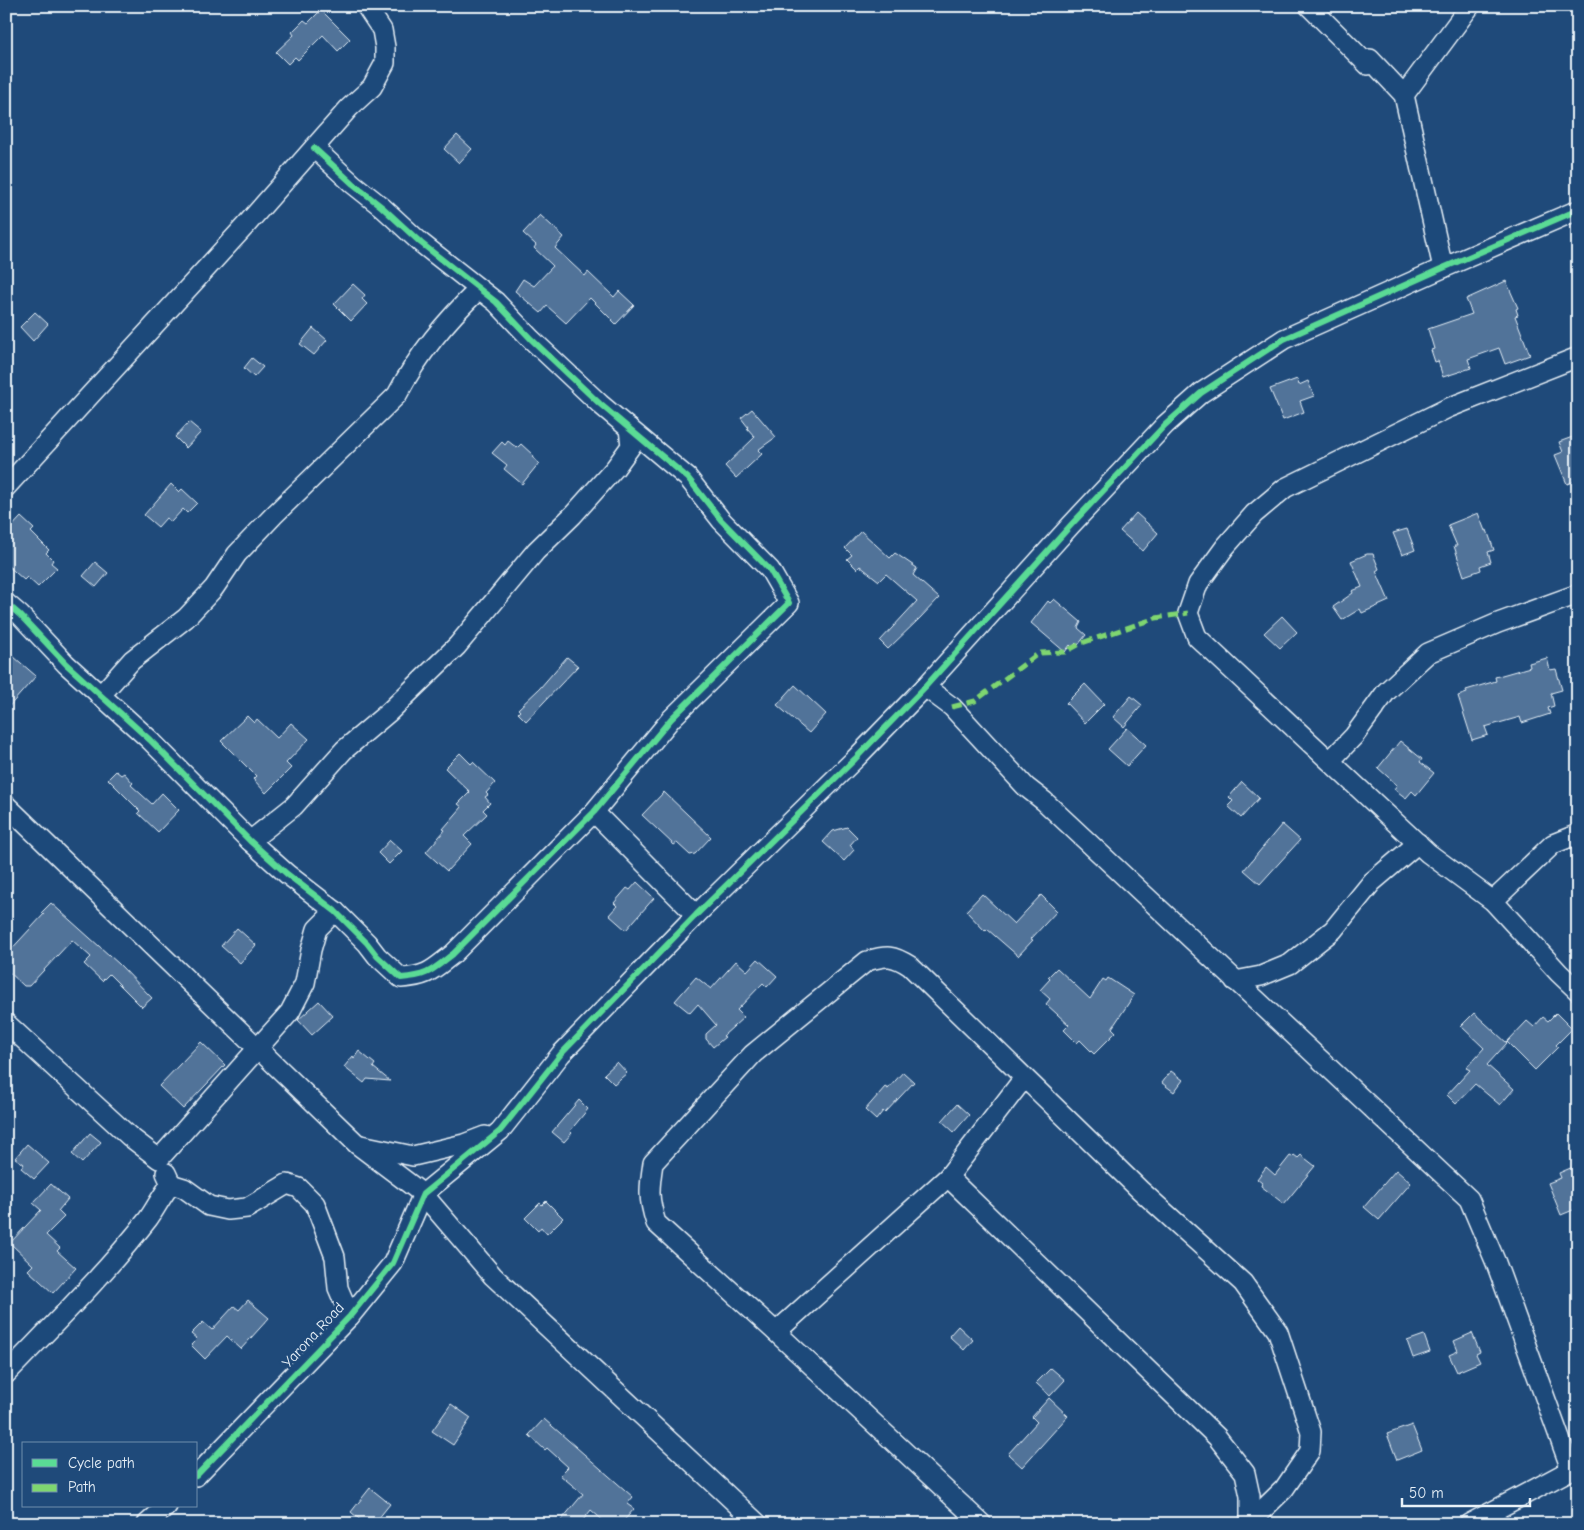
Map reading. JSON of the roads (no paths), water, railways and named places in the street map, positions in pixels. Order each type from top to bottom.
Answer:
[{"type":"street","points":[[6,487],[240,233],[349,108],[372,87],[385,63],[385,47],[382,30],[366,6]]},
{"type":"street","points":[[1309,6],[1368,65],[1370,59],[1404,95],[1443,268]]},
{"type":"street","points":[[1404,95],[1470,6]]},
{"type":"street","points":[[6,603],[20,615],[66,664],[150,740],[250,841],[287,874],[335,911],[367,943],[377,956],[401,978],[419,977],[428,973],[453,954],[594,812],[670,719],[789,603],[770,570],[721,520],[688,478],[600,404],[531,339],[496,302],[421,243],[314,148]]},
{"type":"street","points":[[422,1194],[500,1130],[561,1054],[696,915],[856,759],[925,687],[1070,525],[1164,425],[1201,393],[1284,339],[1578,210]]},
{"type":"street","points":[[100,696],[132,660],[186,618],[214,588],[237,554],[274,515],[397,395],[410,370],[423,351],[449,319],[479,289]]},
{"type":"street","points":[[1578,357],[1448,408],[1285,488],[1254,514],[1225,547],[1198,584],[1188,613],[1198,637],[1418,843],[1494,901],[1559,973],[1578,991]]},
{"type":"street","points":[[250,841],[294,806],[344,750],[389,712],[457,646],[536,550],[573,515],[615,468],[631,446],[630,428]]},
{"type":"street","points":[[1330,760],[1354,736],[1386,692],[1428,653],[1498,623],[1578,594]]},
{"type":"street","points":[[925,687],[952,707],[1026,787],[1044,801],[1469,1199],[1496,1263],[1574,1467],[1469,1524]]},
{"type":"street","points":[[6,805],[358,1144],[422,1194],[494,1276],[758,1524]]},
{"type":"street","points":[[594,812],[696,915]]},
{"type":"street","points":[[1494,901],[1553,844],[1578,834]]},
{"type":"street","points":[[1234,980],[1261,976],[1290,964],[1333,930],[1372,882],[1418,843]]},
{"type":"street","points":[[159,1159],[290,1012],[305,983],[317,929],[335,911]]},
{"type":"street","points":[[982,1524],[656,1223],[650,1203],[653,1163],[754,1054],[867,961],[882,957],[894,957],[910,966],[1140,1190],[1243,1283],[1278,1332],[1311,1432],[1310,1451],[1284,1489],[1249,1523]]},
{"type":"street","points":[[10,1035],[129,1136],[159,1159],[170,1184]]},
{"type":"street","points":[[776,1332],[948,1177],[1024,1078]]},
{"type":"street","points":[[358,1144],[413,1156],[464,1144],[500,1130]]},
{"type":"street","points":[[948,1177],[1216,1437],[1245,1473],[1250,1496],[1249,1523]]},
{"type":"street","points":[[170,1184],[184,1188],[210,1206],[228,1210],[247,1208],[287,1184],[299,1188],[315,1204],[330,1241],[335,1257],[338,1288],[350,1316]]},
{"type":"street","points":[[6,1374],[149,1218],[160,1197],[170,1184]]},
{"type":"street","name":"Yarona Road","points":[[198,1474],[350,1316],[393,1263],[422,1194]]},
{"type":"street","points":[[147,1524],[165,1508]]}]
